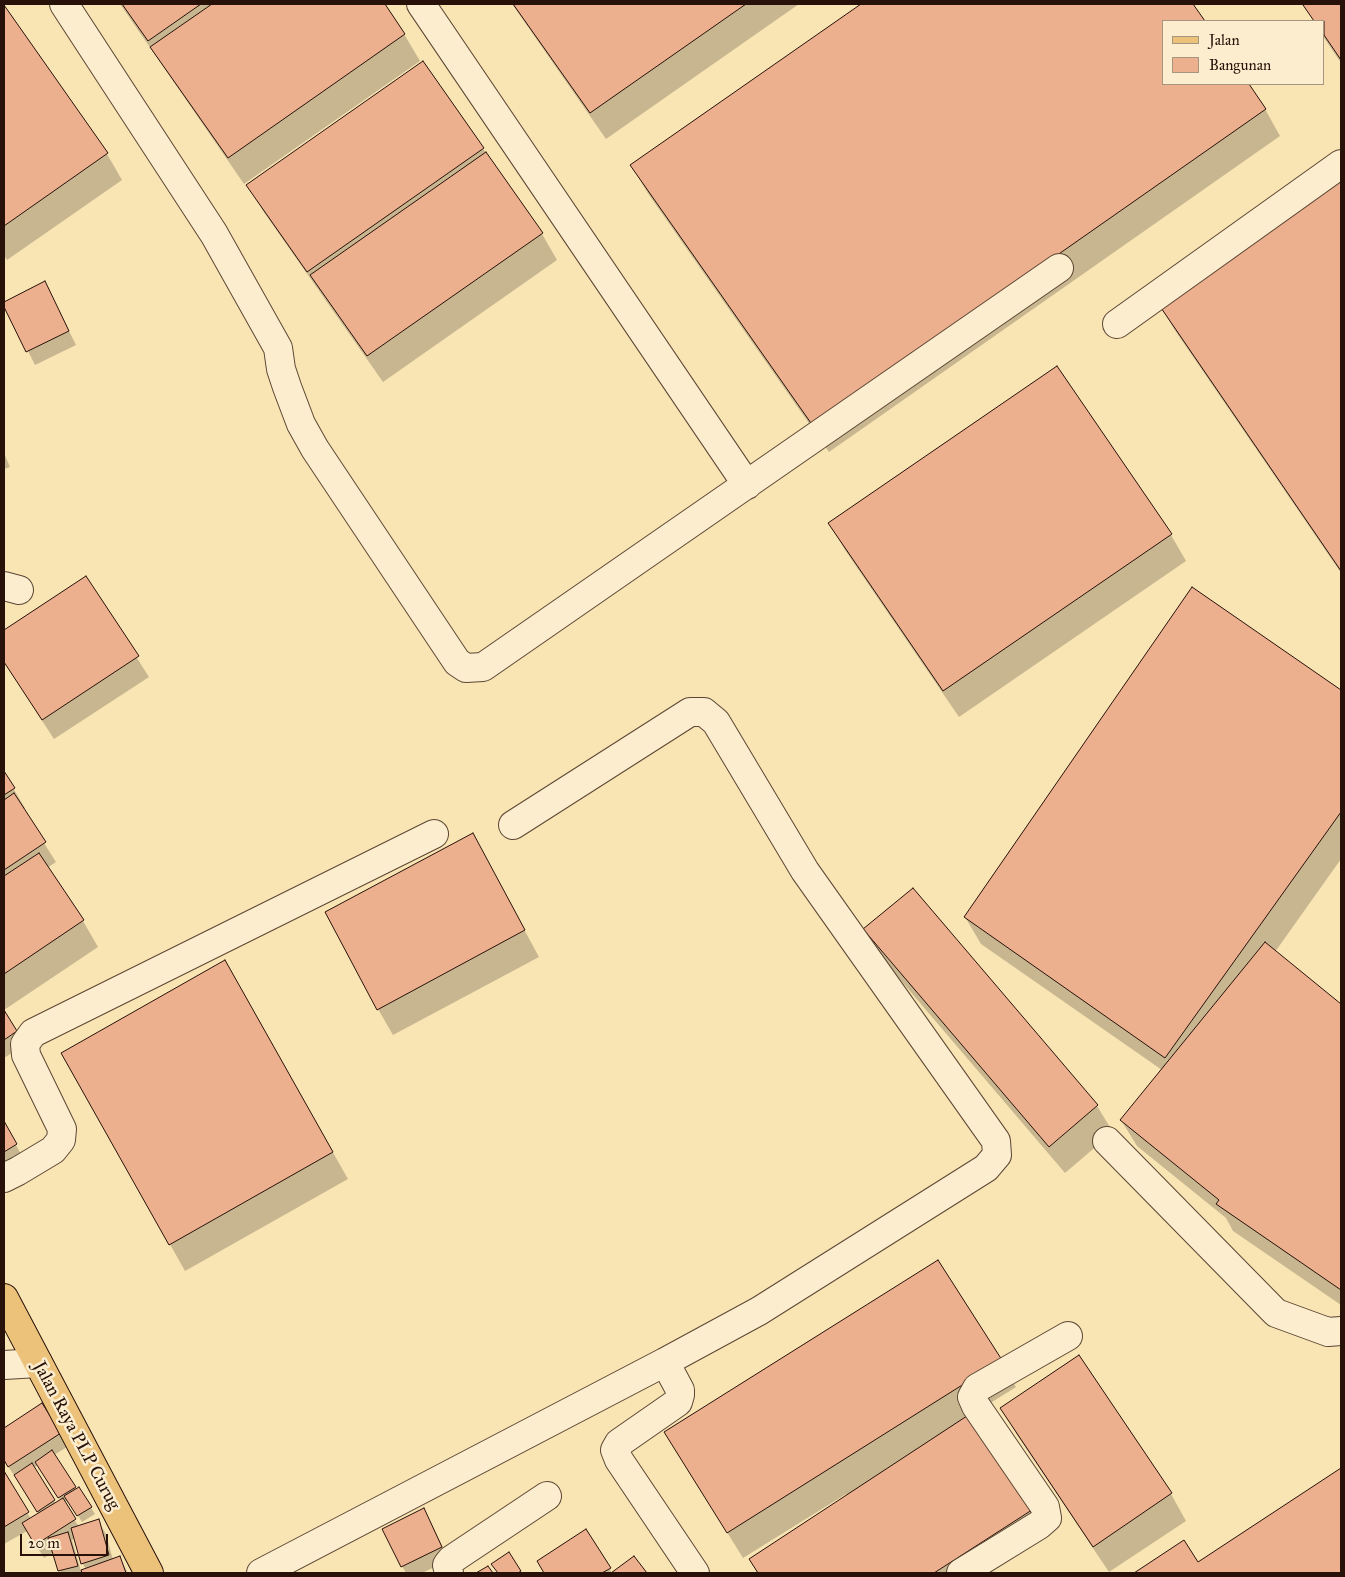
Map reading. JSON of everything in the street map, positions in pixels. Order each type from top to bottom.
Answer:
[{"type":"main road","name":"Jalan Raya PLP Curug","points":[[4,1298],[149,1573]]},
{"type":"street","points":[[64,4],[214,234],[278,348],[281,369],[287,387],[301,424],[315,449],[458,662],[466,668],[483,667],[1059,268]]},
{"type":"street","points":[[421,4],[747,485]]},
{"type":"street","points":[[1117,324],[1341,164]]},
{"type":"street","points":[[261,1573],[759,1311],[986,1168],[997,1155],[996,1141],[805,871],[716,722],[704,712],[690,712],[513,825]]},
{"type":"street","points":[[4,1178],[53,1150],[61,1140],[62,1128],[26,1055],[25,1044],[33,1033],[434,834]]},
{"type":"street","points":[[1107,1141],[1276,1313],[1328,1332],[1341,1331]]},
{"type":"street","points":[[961,1573],[1039,1525],[1047,1518],[1045,1507],[976,1406],[972,1396],[978,1388],[1068,1336]]},
{"type":"street","points":[[665,1362],[680,1390],[678,1402],[619,1443],[615,1450],[619,1460],[695,1573]]},
{"type":"street","points":[[4,1365],[38,1363]]},
{"type":"street","points":[[449,1573],[447,1565],[452,1560],[547,1496]]},
{"type":"building","points":[[122,4],[201,4],[148,41]]},
{"type":"building","points":[[212,4],[385,4],[405,34],[228,158],[150,47]]},
{"type":"building","points":[[513,4],[746,4],[590,113]]},
{"type":"building","points":[[861,4],[1193,4],[1204,20],[1162,20],[1162,85],[1250,85],[1266,109],[813,426],[630,165]]},
{"type":"building","points":[[1341,4],[1341,60],[1325,36],[1325,20],[1313,20],[1303,5]]},
{"type":"building","points":[[4,5],[108,153],[4,226]]},
{"type":"building","points":[[423,61],[484,148],[307,272],[246,185]]},
{"type":"building","points":[[486,152],[543,233],[367,356],[310,275]]},
{"type":"building","points":[[1341,176],[1341,571],[1157,302]]},
{"type":"building","points":[[45,281],[69,331],[26,352],[4,307],[4,302]]},
{"type":"building","points":[[1057,366],[1172,534],[943,691],[828,523]]},
{"type":"building","points":[[86,576],[139,656],[42,720],[4,662],[4,630]]},
{"type":"building","points":[[1192,587],[1341,690],[1341,812],[1165,1058],[964,917]]},
{"type":"building","points":[[4,771],[15,788],[4,795]]},
{"type":"building","points":[[14,793],[46,842],[4,870],[4,800]]},
{"type":"building","points":[[473,833],[525,930],[377,1010],[325,912]]},
{"type":"building","points":[[39,853],[84,920],[4,974],[4,876]]},
{"type":"building","points":[[913,888],[1098,1105],[1049,1147],[863,929]]},
{"type":"building","points":[[1265,942],[1341,1004],[1341,1290],[1216,1204],[1219,1200],[1120,1120]]},
{"type":"building","points":[[225,960],[333,1152],[169,1245],[61,1053]]},
{"type":"building","points":[[4,1010],[17,1031],[4,1040]]},
{"type":"building","points":[[4,1121],[17,1144],[4,1152]]},
{"type":"building","points":[[938,1260],[1002,1360],[727,1533],[664,1432]]},
{"type":"building","points":[[1079,1355],[1172,1493],[1093,1547],[1000,1408]]},
{"type":"building","points":[[42,1403],[61,1433],[8,1467],[4,1460],[4,1428]]},
{"type":"building","points":[[973,1412],[1035,1508],[934,1573],[758,1573],[749,1559]]},
{"type":"building","points":[[52,1450],[76,1487],[58,1498],[35,1462]]},
{"type":"building","points":[[32,1463],[55,1500],[37,1512],[14,1475]]},
{"type":"building","points":[[1341,1468],[1341,1573],[1134,1573],[1184,1540],[1198,1562]]},
{"type":"building","points":[[4,1471],[29,1512],[4,1527]]},
{"type":"building","points":[[79,1487],[92,1507],[77,1516],[64,1496]]},
{"type":"building","points":[[63,1498],[76,1519],[35,1545],[22,1523]]},
{"type":"building","points":[[424,1508],[442,1547],[401,1567],[382,1529]]},
{"type":"building","points":[[99,1519],[109,1555],[81,1564],[71,1528]]},
{"type":"building","points":[[586,1529],[611,1568],[602,1573],[544,1573],[537,1561]]},
{"type":"building","points":[[68,1532],[78,1566],[58,1571],[48,1538]]},
{"type":"building","points":[[509,1552],[521,1571],[518,1573],[498,1573],[491,1564]]},
{"type":"building","points":[[120,1556],[126,1573],[82,1573],[81,1570]]},
{"type":"building","points":[[634,1556],[647,1573],[611,1573]]},
{"type":"building","points":[[488,1566],[493,1573],[476,1573]]}]
